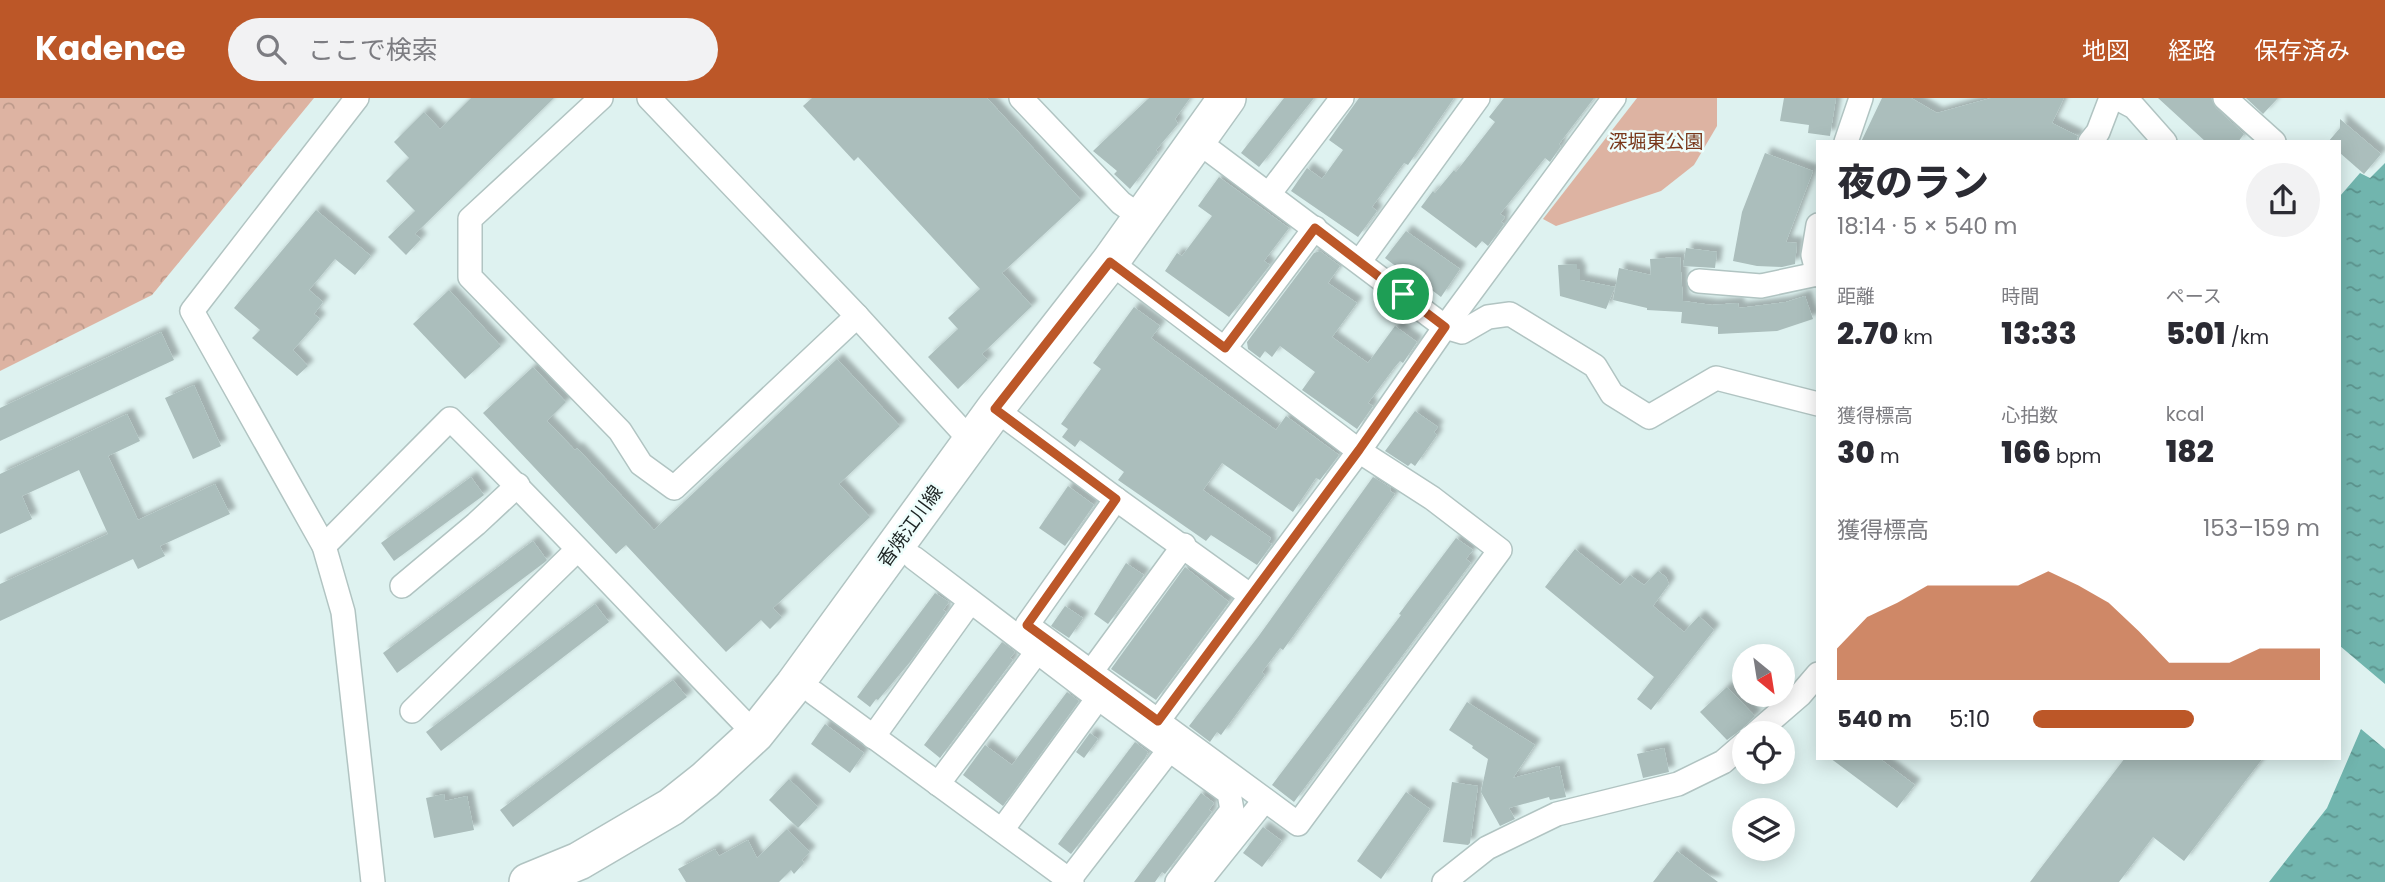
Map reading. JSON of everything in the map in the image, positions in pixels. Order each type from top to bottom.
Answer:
[{"type":"main road","name":"香焼江川線","points":[[582,882],[683,824],[719,796],[770,748],[914,558],[1005,415],[1206,147],[1227,98]]},
{"type":"main road","name":"香焼江川線","points":[[1117,268],[1141,217],[1256,98]]},
{"type":"main road","name":"香焼江川線","points":[[528,882],[579,861],[671,807],[755,734],[972,442],[1005,415]]},
{"type":"street","points":[[357,98],[192,311],[324,546],[343,612],[373,882]]},
{"type":"street","points":[[601,98],[470,219],[470,277],[621,431],[641,464],[674,488],[857,316]]},
{"type":"street","points":[[649,98],[857,316],[972,442]]},
{"type":"street","points":[[1021,98],[1121,203],[1141,217]]},
{"type":"street","points":[[1269,194],[1342,98]]},
{"type":"street","points":[[1360,261],[1478,98]]},
{"type":"street","points":[[1158,721],[1359,450],[1445,327],[1614,98]]},
{"type":"street","points":[[1847,140],[1861,98]]},
{"type":"street","points":[[2092,140],[2098,132],[2111,98]]},
{"type":"street","points":[[2117,98],[2134,107],[2163,140]]},
{"type":"street","points":[[2225,98],[2272,140]]},
{"type":"street","points":[[1206,147],[1445,327],[1462,332],[1488,317],[1510,314],[1595,366],[1612,394],[1649,417],[1716,378],[1816,403]]},
{"type":"street","points":[[1225,348],[1315,228]]},
{"type":"street","points":[[1816,237],[1813,255],[1816,267]]},
{"type":"street","points":[[1116,499],[1027,625],[1298,824],[1500,550],[1432,498],[1359,450],[1117,268]]},
{"type":"street","points":[[1699,281],[1761,286],[1816,275]]},
{"type":"street","points":[[1005,415],[1251,596]]},
{"type":"street","points":[[324,546],[450,419],[518,485],[755,734]]},
{"type":"street","points":[[402,586],[518,485]]},
{"type":"street","points":[[1091,672],[1184,545]]},
{"type":"street","points":[[412,711],[577,550]]},
{"type":"street","points":[[914,558],[1098,698],[1229,793],[1232,810],[1177,882]]},
{"type":"street","points":[[873,737],[970,602]]},
{"type":"street","points":[[939,784],[1037,652]]},
{"type":"street","points":[[1770,721],[1800,695],[1816,676]]},
{"type":"street","points":[[814,693],[1071,881],[1170,749]]},
{"type":"street","points":[[1002,830],[1098,698]]},
{"type":"street","points":[[1444,882],[1488,848],[1557,814],[1678,784],[1723,762],[1732,754]]},
{"type":"street","points":[[1199,882],[1264,801]]},
{"type":"green space","points":[[0,98],[314,98],[152,295],[0,371]]},
{"type":"green space","name":"深堀東公園","points":[[1637,98],[1717,98],[1717,126],[1694,165],[1661,191],[1556,226],[1543,219]]},
{"type":"water","points":[[2385,163],[2385,684],[2341,647],[2341,195],[2360,173],[2370,178]]},
{"type":"water","points":[[2361,729],[2385,749],[2385,882],[2269,882],[2327,808]]},
{"type":"building","points":[[471,98],[554,98],[415,234],[421,239],[406,255],[388,237],[415,211],[386,181],[409,158],[394,142],[424,112],[440,129]]},
{"type":"building","points":[[812,98],[987,98],[1081,200],[1002,273],[1032,306],[982,354],[988,360],[958,389],[928,357],[958,329],[948,318],[980,289],[858,157],[854,161],[803,106]]},
{"type":"building","points":[[1149,98],[1190,98],[1175,119],[1178,124],[1156,150],[1158,153],[1130,189],[1114,174],[1117,171],[1093,151]]},
{"type":"building","points":[[1284,98],[1314,98],[1259,167],[1241,153]]},
{"type":"building","points":[[1359,98],[1454,98],[1408,165],[1404,163],[1372,207],[1377,211],[1358,237],[1291,191],[1307,168],[1322,179],[1343,150],[1329,140]]},
{"type":"building","points":[[1504,98],[1594,98],[1559,144],[1561,146],[1550,162],[1545,158],[1500,214],[1505,217],[1501,222],[1504,224],[1488,246],[1482,241],[1476,248],[1421,207],[1454,170],[1456,172],[1495,122],[1489,117]]},
{"type":"building","points":[[1784,98],[1836,98],[1830,136],[1808,133],[1809,125],[1780,121]]},
{"type":"building","points":[[1882,98],[1911,98],[1937,113],[1991,98],[2064,98],[2052,123],[2078,136],[2077,140],[1862,140]]},
{"type":"building","points":[[2158,98],[2211,98],[2216,108],[2244,134],[2240,140],[2204,140]]},
{"type":"building","points":[[2246,98],[2278,98],[2263,114]]},
{"type":"building","points":[[2340,119],[2381,154],[2364,174],[2341,154],[2341,140],[2330,140],[2340,128]]},
{"type":"building","points":[[1765,153],[1813,171],[1786,242],[1797,243],[1795,264],[1782,267],[1733,261],[1742,212]]},
{"type":"building","points":[[1219,177],[1289,228],[1264,261],[1270,265],[1229,317],[1165,271],[1177,253],[1182,256],[1212,216],[1198,206]]},
{"type":"building","points":[[316,210],[371,256],[355,275],[335,259],[309,290],[323,302],[314,314],[320,319],[293,350],[308,366],[297,376],[252,338],[260,330],[234,308]]},
{"type":"building","points":[[1406,231],[1460,269],[1441,297],[1385,258]]},
{"type":"building","points":[[1686,248],[1717,252],[1715,268],[1683,266]]},
{"type":"building","points":[[1320,251],[1340,266],[1328,283],[1357,303],[1332,337],[1368,363],[1395,326],[1417,342],[1403,363],[1400,361],[1368,403],[1373,406],[1357,429],[1302,390],[1315,372],[1280,346],[1272,357],[1265,351],[1260,358],[1248,349],[1247,342],[1314,253]]},
{"type":"building","points":[[1680,257],[1683,301],[1712,305],[1738,303],[1739,308],[1786,302],[1805,296],[1813,319],[1777,331],[1718,334],[1718,327],[1681,323],[1682,312],[1647,310],[1613,300],[1619,268],[1651,275],[1650,259]]},
{"type":"building","points":[[1577,264],[1580,280],[1615,287],[1606,309],[1560,296],[1558,265]]},
{"type":"building","points":[[449,290],[501,346],[465,379],[413,324]]},
{"type":"building","points":[[1134,307],[1160,326],[1151,338],[1276,430],[1286,416],[1339,455],[1320,480],[1316,478],[1293,512],[1222,463],[1203,490],[1271,538],[1268,542],[1272,544],[1257,565],[1211,535],[1206,541],[1118,480],[1124,472],[1080,440],[1075,447],[1062,437],[1068,429],[1061,424],[1101,369],[1093,363]]},
{"type":"building","points":[[161,332],[174,360],[0,441],[0,408]]},
{"type":"building","points":[[837,359],[900,426],[839,484],[870,517],[773,608],[782,617],[770,629],[761,620],[726,652],[626,545],[616,554],[483,413],[533,367],[566,402],[547,421],[575,450],[577,448],[654,530]]},
{"type":"building","points":[[194,385],[221,446],[193,459],[165,398]]},
{"type":"building","points":[[1415,411],[1438,427],[1434,432],[1437,435],[1415,466],[1411,463],[1408,466],[1385,451]]},
{"type":"building","points":[[127,414],[140,441],[108,456],[138,520],[215,484],[230,514],[160,546],[165,556],[138,569],[133,559],[0,621],[0,584],[108,534],[79,470],[22,496],[32,519],[0,534],[0,474]]},
{"type":"building","points":[[471,477],[484,495],[394,561],[381,543]]},
{"type":"building","points":[[1373,477],[1391,488],[1390,491],[1395,494],[1283,650],[1280,648],[1262,672],[1265,675],[1221,735],[1217,732],[1210,742],[1189,726],[1258,637]]},
{"type":"building","points":[[1068,486],[1094,505],[1065,546],[1039,528]]},
{"type":"building","points":[[1456,538],[1473,550],[1466,559],[1471,563],[1294,802],[1272,785]]},
{"type":"building","points":[[533,541],[547,560],[545,562],[397,673],[383,653]]},
{"type":"building","points":[[1575,549],[1620,585],[1630,575],[1644,585],[1658,571],[1666,577],[1669,584],[1653,606],[1684,632],[1699,616],[1714,630],[1651,710],[1637,699],[1654,677],[1545,587]]},
{"type":"building","points":[[1126,563],[1144,575],[1108,624],[1094,614]]},
{"type":"building","points":[[1185,567],[1229,602],[1156,700],[1111,669]]},
{"type":"building","points":[[935,593],[949,602],[943,610],[946,612],[910,662],[870,707],[857,697]]},
{"type":"building","points":[[595,604],[609,622],[441,751],[426,732]]},
{"type":"building","points":[[1065,606],[1083,618],[1069,638],[1051,626]]},
{"type":"building","points":[[1002,642],[1015,652],[1010,658],[1013,660],[940,758],[924,745]]},
{"type":"building","points":[[673,680],[687,697],[513,827],[500,810]]},
{"type":"building","points":[[1727,687],[1732,692],[1732,707],[1746,707],[1755,716],[1750,721],[1732,721],[1732,736],[1727,740],[1700,712]]},
{"type":"building","points":[[1067,692],[1079,701],[1003,806],[963,775],[985,745],[1012,765]]},
{"type":"building","points":[[1467,702],[1535,745],[1513,778],[1559,766],[1566,797],[1550,800],[1549,797],[1509,808],[1515,819],[1500,826],[1481,792],[1488,759],[1449,730]]},
{"type":"building","points":[[825,724],[864,753],[850,773],[811,744]]},
{"type":"building","points":[[1090,733],[1098,739],[1084,758],[1076,752]]},
{"type":"building","points":[[1135,742],[1148,752],[1145,758],[1071,854],[1058,844]]},
{"type":"building","points":[[1664,748],[1669,772],[1643,778],[1637,754]]},
{"type":"building","points":[[1833,760],[1882,760],[1915,785],[1897,808]]},
{"type":"building","points":[[2123,760],[2261,760],[2184,861],[2153,837],[2119,882],[2030,882]]},
{"type":"building","points":[[789,779],[818,807],[798,828],[769,800]]},
{"type":"building","points":[[1452,782],[1478,786],[1468,845],[1443,842]]},
{"type":"building","points":[[1406,792],[1430,809],[1381,879],[1357,861]]},
{"type":"building","points":[[1201,793],[1214,803],[1209,810],[1212,812],[1165,874],[1162,872],[1155,882],[1134,882]]},
{"type":"building","points":[[444,794],[445,801],[467,796],[474,830],[434,838],[426,798]]},
{"type":"building","points":[[1263,827],[1282,841],[1262,867],[1243,853]]},
{"type":"building","points":[[787,829],[810,852],[794,874],[791,870],[779,882],[686,882],[678,869],[715,849],[719,856],[748,840],[757,858]]},
{"type":"building","points":[[1677,851],[1718,882],[1653,882]]},
{"type":"route","points":[[1315,228],[1403,294],[1445,327],[1359,450],[1158,721],[1027,625],[1116,499],[995,409],[1110,262],[1225,348],[1315,228]]}]
